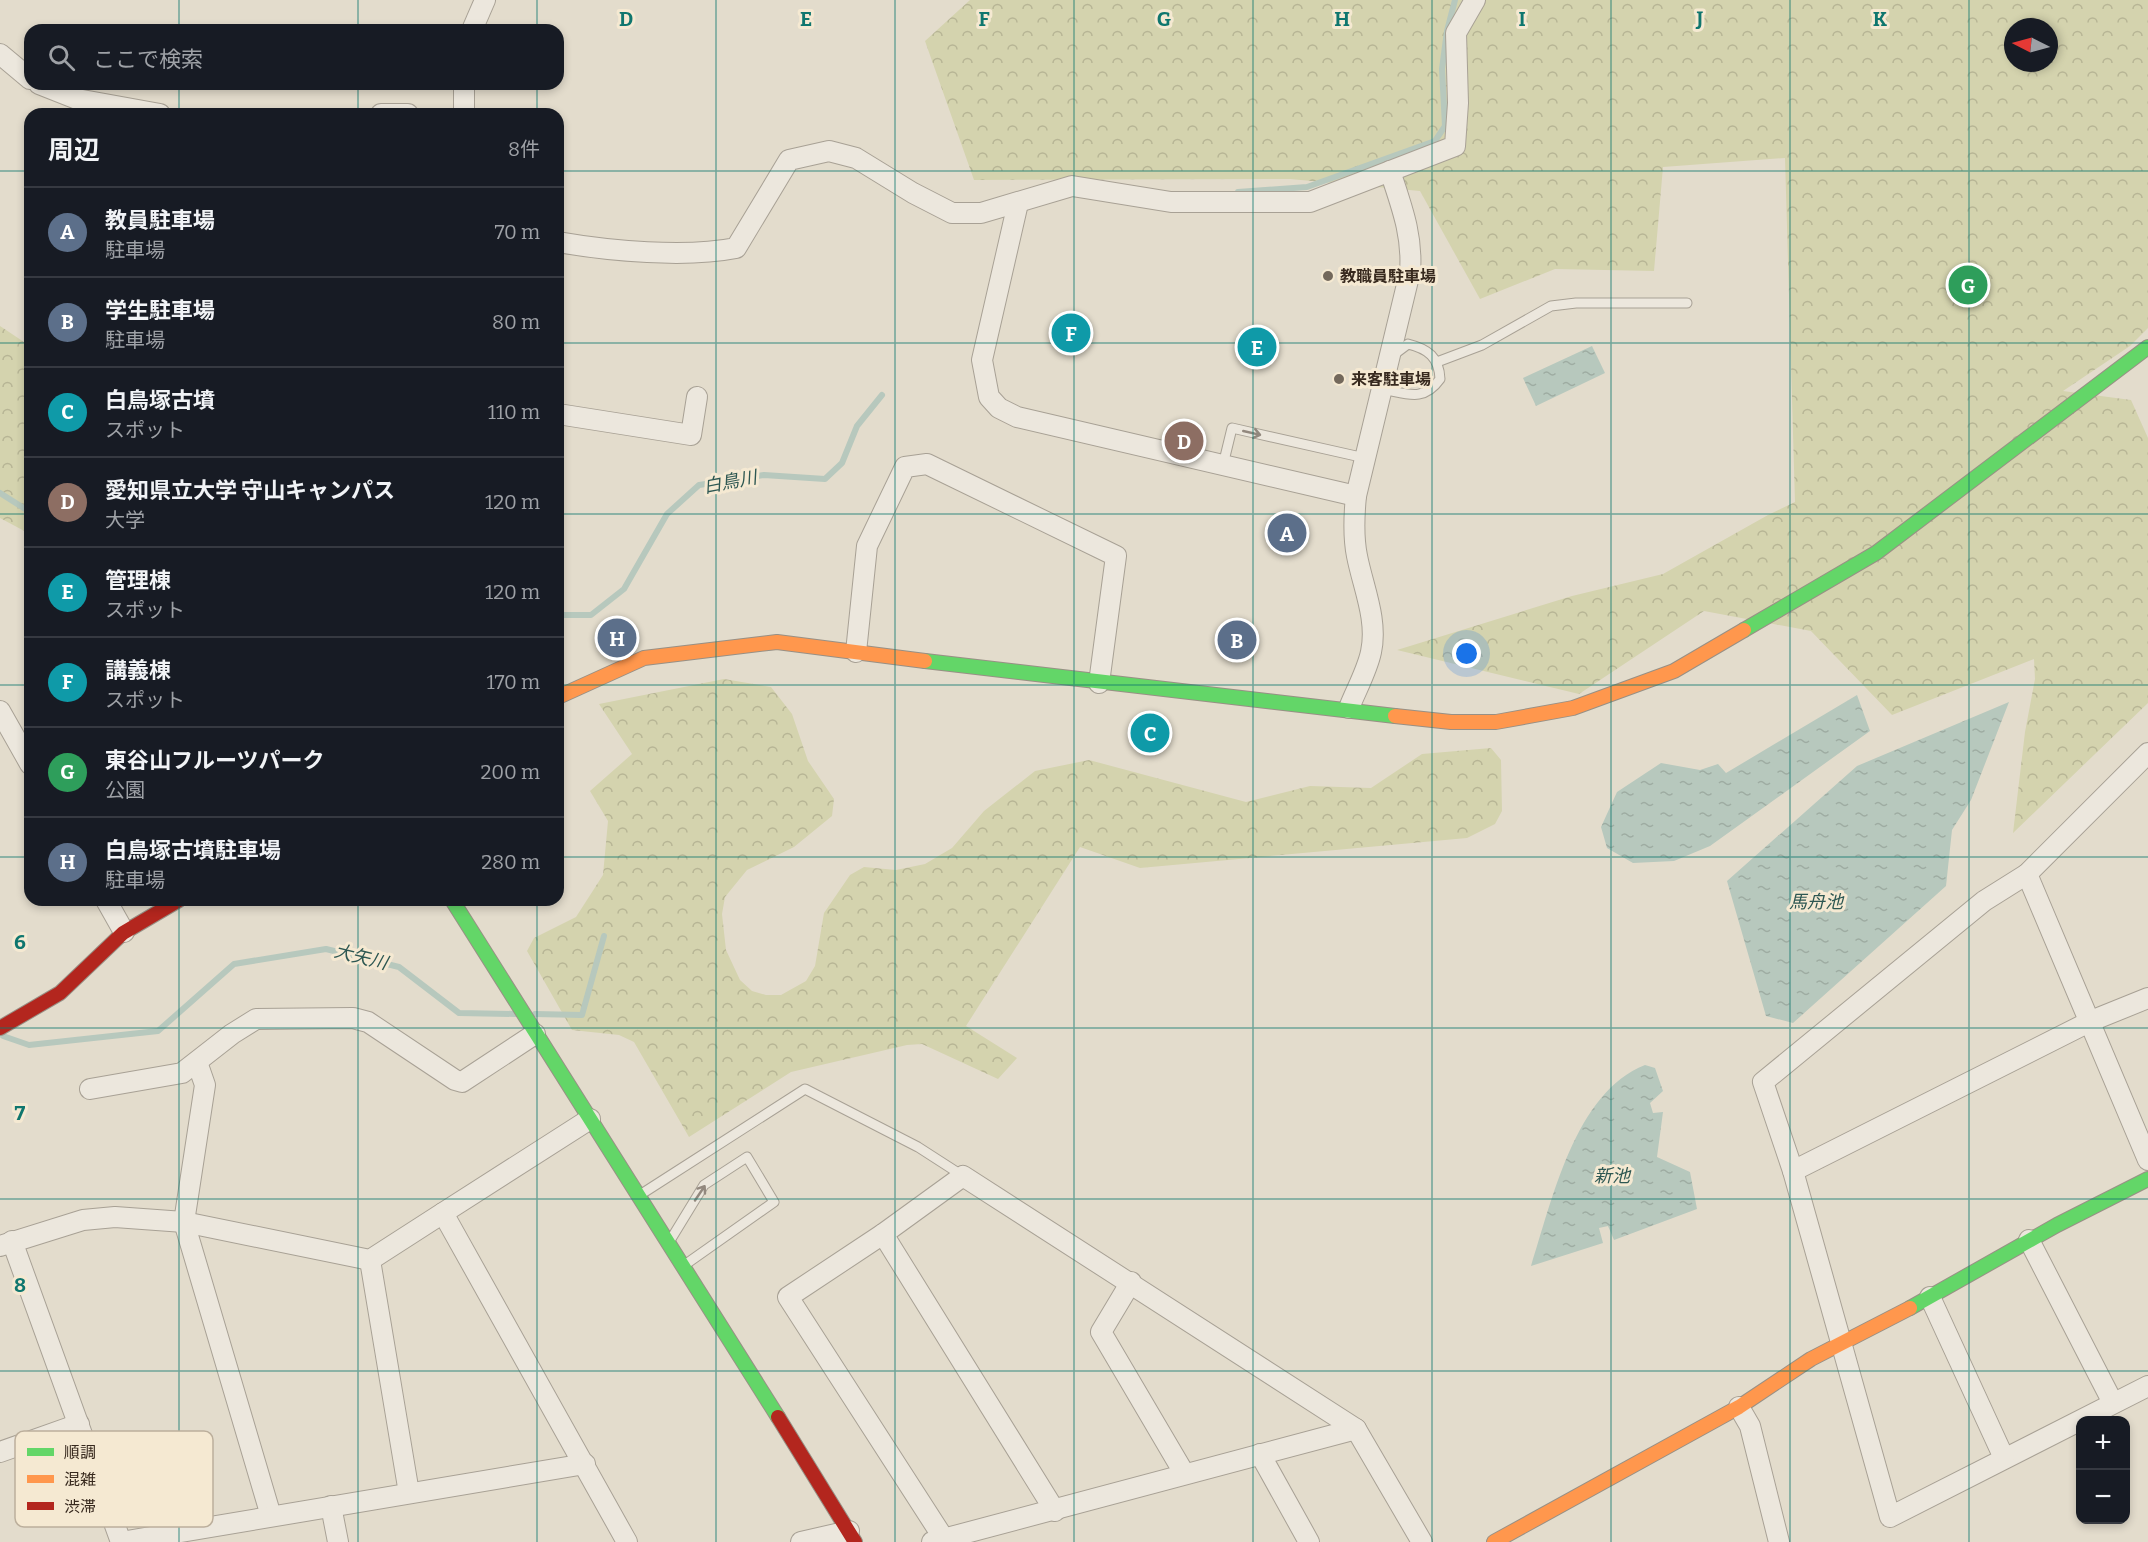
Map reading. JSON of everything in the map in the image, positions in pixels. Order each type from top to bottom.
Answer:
[{"type":"street","points":[[475,24],[485,0]]},
{"type":"street","points":[[564,243],[602,250],[710,253],[736,248],[789,160],[829,151],[856,158],[913,193],[952,213],[981,213],[1072,186],[1171,202],[1310,202],[1455,146],[1458,103],[1456,33],[1475,0]]},
{"type":"street","points":[[0,54],[24,74]]},
{"type":"street","points":[[54,90],[77,99],[127,108]]},
{"type":"street","points":[[464,90],[464,108]]},
{"type":"street","points":[[1349,708],[1371,652],[1373,636],[1372,617],[1356,553],[1354,524],[1356,496],[1410,272],[1412,248],[1409,230],[1390,171]]},
{"type":"street","points":[[1018,203],[982,360],[989,397],[999,408],[1017,417],[1356,496]]},
{"type":"street","points":[[564,691],[644,658],[777,642],[1099,682],[1349,708],[1451,722],[1496,722],[1573,708],[1674,671],[1876,553],[2148,347]]},
{"type":"street","points":[[564,415],[691,435],[697,397]]},
{"type":"street","points":[[856,652],[867,546],[905,467],[927,464],[1116,556],[1099,682]]},
{"type":"street","points":[[0,711],[24,753]]},
{"type":"street","points":[[2148,753],[2027,874],[1984,901],[1763,1082],[1793,1171],[1890,1517],[2148,1386]]},
{"type":"street","points":[[2027,874],[2148,1160]]},
{"type":"street","points":[[109,906],[124,932]]},
{"type":"street","points":[[0,1028],[27,1016],[77,980],[102,950],[124,932],[168,906]]},
{"type":"street","points":[[456,906],[640,1195],[852,1537],[801,1542]]},
{"type":"street","points":[[1793,1171],[2091,1021],[2148,998]]},
{"type":"street","points":[[90,1089],[182,1073],[232,1034],[256,1019],[353,1018],[368,1022],[455,1080],[462,1082],[538,1038]]},
{"type":"street","points":[[197,1062],[205,1085],[184,1222],[271,1516]]},
{"type":"street","points":[[81,1431],[6,1243],[83,1220],[115,1217],[184,1222],[370,1260],[590,1119]]},
{"type":"street","points":[[1356,1428],[941,1541],[788,1297],[884,1234],[963,1176],[1356,1428],[1422,1542]]},
{"type":"street","points":[[1494,1542],[1739,1407],[1810,1359],[1930,1297],[2029,1240],[2148,1179]]},
{"type":"street","points":[[443,1213],[627,1542]]},
{"type":"street","points":[[884,1234],[1055,1511]]},
{"type":"street","points":[[2029,1240],[2113,1403]]},
{"type":"street","points":[[370,1260],[409,1492]]},
{"type":"street","points":[[1131,1282],[1101,1332],[1184,1473]]},
{"type":"street","points":[[1930,1297],[2004,1458]]},
{"type":"street","points":[[1739,1407],[1750,1426],[1779,1542]]},
{"type":"street","points":[[59,1431],[79,1424]]},
{"type":"street","points":[[0,1452],[15,1447]]},
{"type":"street","points":[[1260,1454],[1309,1542]]},
{"type":"street","points":[[213,1526],[585,1464]]},
{"type":"street","points":[[331,1506],[338,1542]]},
{"type":"street","points":[[116,1527],[121,1542],[208,1527]]},
{"type":"lane","points":[[1437,362],[1482,345],[1551,306],[1576,303],[1687,303]]},
{"type":"lane","points":[[1382,389],[1417,395],[1432,390],[1440,379],[1437,362],[1424,348],[1408,344],[1389,357]]},
{"type":"lane","points":[[1223,465],[1232,428],[1365,458]]},
{"type":"lane","points":[[640,1195],[805,1089],[918,1147],[963,1176]]},
{"type":"lane","points":[[669,1242],[704,1185],[747,1157],[774,1202],[684,1266]]},
{"type":"green space","points":[[970,0],[2148,0],[2148,328],[2130,346],[2063,391],[2131,400],[2148,438],[2148,703],[2013,833],[2025,732],[2035,679],[2034,659],[1892,715],[1811,631],[1704,611],[1579,694],[1397,650],[1572,596],[1663,574],[1795,502],[1785,158],[1663,167],[1654,271],[1555,269],[1480,299],[1420,191],[1290,179],[974,180],[925,41]]},
{"type":"green space","points":[[0,326],[24,342],[24,531],[0,518]]},
{"type":"green space","points":[[724,679],[771,687],[792,714],[808,761],[834,799],[832,816],[794,847],[747,870],[725,897],[722,914],[726,950],[740,980],[752,991],[766,995],[781,995],[806,981],[815,966],[824,913],[850,875],[864,867],[896,870],[925,864],[952,848],[984,811],[1035,771],[1089,760],[1246,802],[1310,786],[1371,788],[1422,754],[1491,748],[1501,760],[1502,811],[1495,824],[1467,838],[1140,868],[1080,847],[966,1026],[1017,1058],[998,1079],[922,1044],[907,1045],[791,1072],[689,1137],[634,1042],[619,1035],[572,1030],[527,951],[534,938],[576,917],[603,875],[608,821],[590,791],[632,754],[599,704]]},
{"type":"water","points":[[1592,346],[1605,373],[1536,406],[1523,378]]},
{"type":"water","points":[[1857,695],[1870,731],[1710,846],[1674,861],[1633,863],[1607,848],[1601,827],[1617,792],[1661,763],[1700,770],[1718,764],[1726,773]]},
{"type":"water","name":"馬舟池","points":[[2009,702],[1971,800],[1952,830],[1946,886],[1793,1023],[1766,1016],[1727,881],[1857,766]]},
{"type":"water","name":"新池","points":[[1645,1065],[1655,1068],[1663,1091],[1650,1103],[1653,1113],[1663,1112],[1657,1157],[1690,1172],[1697,1209],[1614,1240],[1608,1226],[1599,1228],[1603,1243],[1531,1266],[1558,1181],[1584,1123],[1601,1099],[1621,1079]]},
{"type":"waterway","points":[[1238,192],[1307,187],[1435,141],[1445,126],[1442,69],[1447,31],[1455,0]]},
{"type":"waterway","name":"白鳥川","points":[[564,615],[591,615],[624,589],[667,514],[699,485],[764,475],[825,479],[842,463],[857,426],[882,395]]},
{"type":"waterway","name":"白鳥川","points":[[0,493],[24,508]]},
{"type":"waterway","name":"大矢川","points":[[535,1014],[582,1015],[604,936]]},
{"type":"waterway","name":"大矢川","points":[[3,1036],[29,1045],[158,1031],[234,964],[326,949],[399,967],[459,1013],[516,1014]]},
{"type":"traffic: fast","points":[[1744,630],[1876,553],[2148,347]]},
{"type":"traffic: fast","points":[[925,661],[1395,716]]},
{"type":"traffic: fast","points":[[456,906],[778,1417]]},
{"type":"traffic: fast","points":[[1910,1308],[2057,1225],[2148,1179]]},
{"type":"traffic: slow","points":[[1395,716],[1451,722],[1496,722],[1573,708],[1674,671],[1744,630]]},
{"type":"traffic: slow","points":[[564,694],[644,658],[777,642],[925,661]]},
{"type":"traffic: slow","points":[[1494,1542],[1739,1407],[1811,1359],[1910,1308]]},
{"type":"traffic: jam","points":[[0,1028],[60,993],[123,933],[169,906]]},
{"type":"traffic: jam","points":[[778,1417],[855,1542]]},
{"type":"place","name":"教職員駐車場","points":[[1328,276]]},
{"type":"place","name":"東谷山フルーツパーク","points":[[1968,285]]},
{"type":"place","name":"講義棟","points":[[1071,333]]},
{"type":"place","name":"管理棟","points":[[1257,347]]},
{"type":"place","name":"来客駐車場","points":[[1339,379]]},
{"type":"place","name":"愛知県立大学 守山キャンパス","points":[[1184,441]]},
{"type":"place","name":"教員駐車場","points":[[1287,533]]},
{"type":"place","name":"白鳥塚古墳駐車場","points":[[617,638]]},
{"type":"place","name":"学生駐車場","points":[[1237,640]]},
{"type":"place","name":"白鳥塚古墳","points":[[1150,733]]}]
